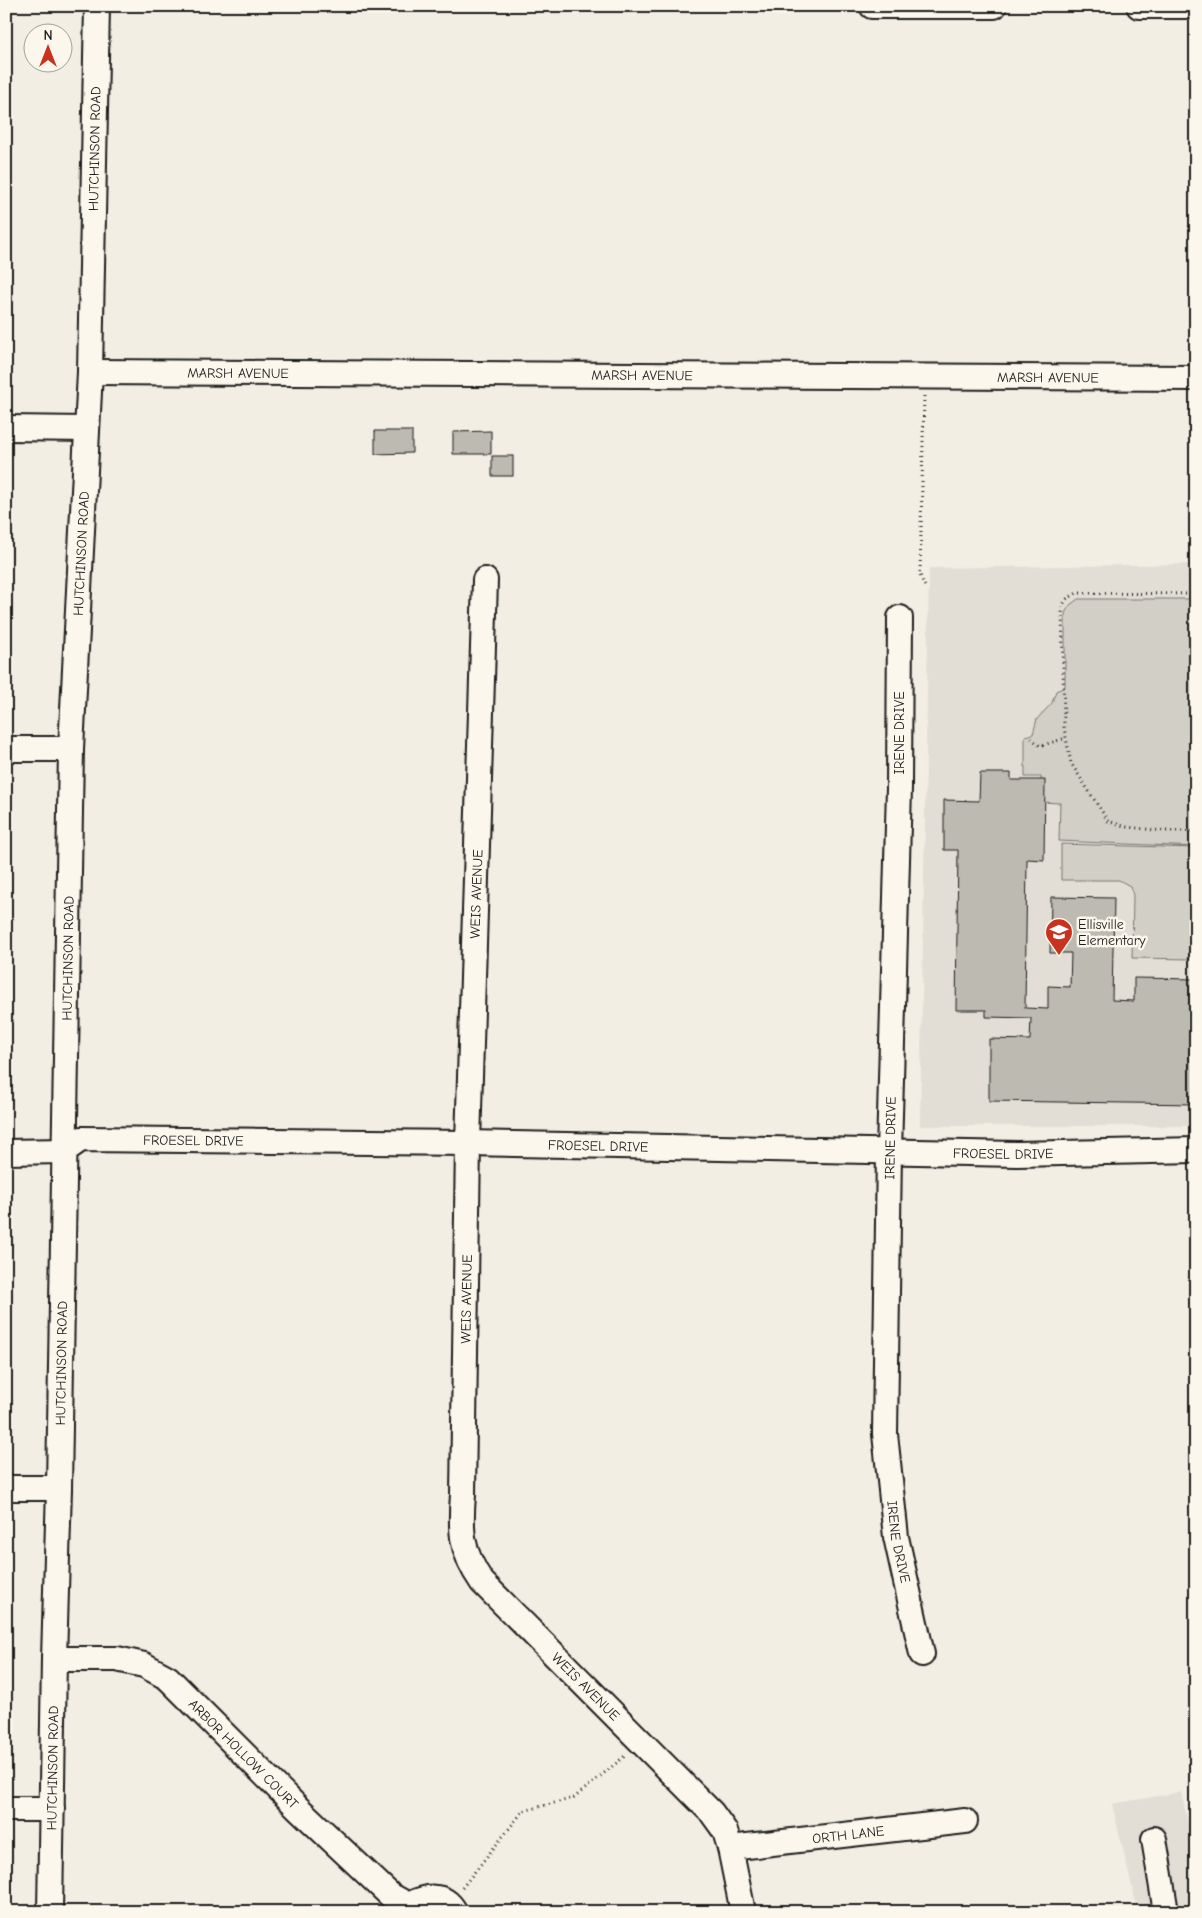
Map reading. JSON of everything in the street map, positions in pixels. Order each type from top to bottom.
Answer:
[{"type":"street","name":"HUTCHINSON ROAD","points":[[50,1912],[59,1488],[70,749],[90,372],[97,6]]},
{"type":"street","points":[[872,6],[994,6]]},
{"type":"street","points":[[1139,6],[1196,6]]},
{"type":"street","name":"MARSH AVENUE","points":[[90,372],[1196,378]]},
{"type":"street","points":[[6,428],[87,429]]},
{"type":"street","name":"WEIS AVENUE","points":[[485,580],[468,1143],[463,1495],[461,1518],[463,1542],[470,1565],[482,1582],[712,1813],[725,1831],[743,1912]]},
{"type":"street","name":"IRENE DRIVE","points":[[900,618],[899,788],[889,1152],[885,1434],[896,1537],[922,1654]]},
{"type":"street","points":[[6,749],[70,749]]},
{"type":"street","name":"FROESEL DRIVE","points":[[6,1152],[64,1151],[81,1139],[468,1143],[1017,1154],[1196,1150]]},
{"type":"street","points":[[6,1488],[59,1488]]},
{"type":"street","name":"ARBOR HOLLOW COURT","points":[[54,1658],[117,1659],[144,1665],[168,1678],[299,1809],[390,1895],[409,1908],[430,1897],[441,1897],[451,1905],[455,1912]]},
{"type":"street","points":[[6,1809],[52,1809]]},
{"type":"street","name":"ORTH LANE","points":[[730,1848],[965,1821]]},
{"type":"street","points":[[1154,1839],[1166,1912]]},
{"type":"path","points":[[924,387],[920,575],[926,589]]},
{"type":"path","points":[[1196,594],[1077,593],[1067,599],[1062,606],[1064,728],[1071,763],[1108,821],[1127,827],[1164,831],[1196,831]]},
{"type":"path","points":[[1030,738],[1040,746],[1066,738]]},
{"type":"path","points":[[462,1888],[523,1811],[574,1798],[633,1749]]},
{"type":"shaded area","name":"Ellisville Elementary","points":[[1196,564],[1196,1126],[920,1126],[929,568]]},
{"type":"shaded area","points":[[1078,599],[1196,599],[1196,847],[1059,841],[1060,803],[1040,802],[1041,777],[1025,777],[1025,736],[1033,734],[1037,719],[1052,703],[1056,691],[1065,687],[1065,613],[1070,605]]},
{"type":"shaded area","points":[[1061,844],[1196,848],[1196,889],[1193,889],[1192,959],[1132,958],[1133,895],[1130,886],[1119,880],[1061,880]]},
{"type":"shaded area","points":[[1181,1792],[1196,1858],[1196,1912],[1138,1912],[1112,1804]]},
{"type":"building","points":[[375,431],[412,431],[412,453],[375,454]]},
{"type":"building","points":[[491,431],[491,454],[453,454],[453,432]]},
{"type":"building","points":[[492,456],[513,456],[513,476],[492,476]]},
{"type":"building","points":[[980,773],[1011,773],[1011,780],[1045,780],[1044,860],[1027,859],[1025,1008],[1048,1009],[1048,986],[1070,987],[1071,953],[1050,953],[1051,897],[1114,898],[1112,1000],[1134,1001],[1134,978],[1196,979],[1196,1104],[989,1101],[989,1039],[1030,1040],[1031,1018],[986,1017],[986,1010],[956,1010],[958,850],[944,850],[944,800],[979,801]]},
{"type":"building","points":[[842,1907],[843,1912],[818,1912]]},
{"type":"place","name":"Ellisville Elementary","points":[[1059,956]]}]
